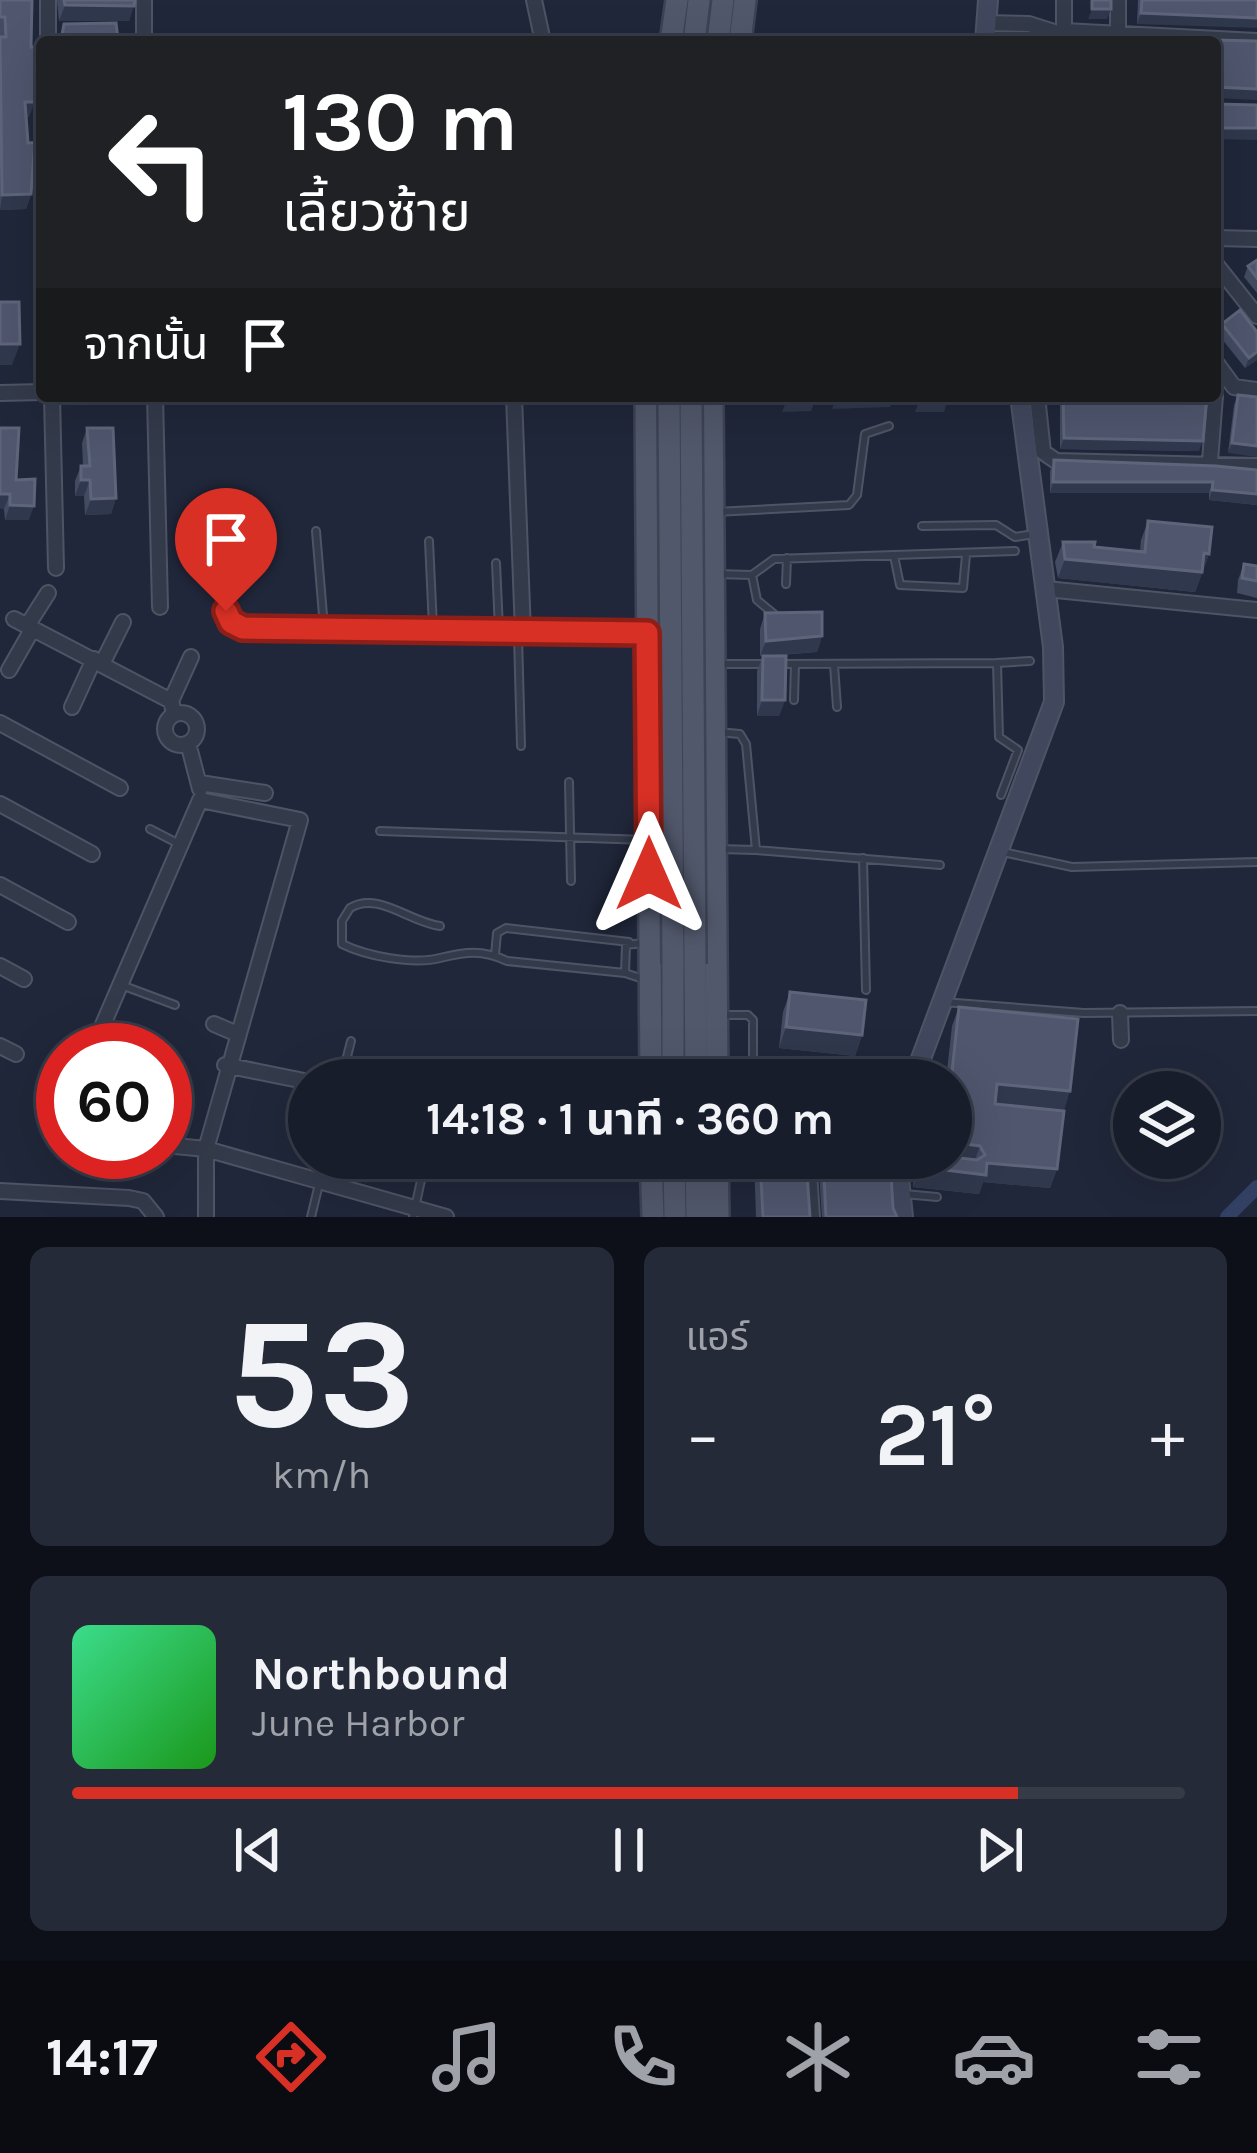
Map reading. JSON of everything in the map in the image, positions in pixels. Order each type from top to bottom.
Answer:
[{"type":"main road","points":[[672,36],[676,0]]},
{"type":"main road","points":[[695,36],[699,0]]},
{"type":"main road","points":[[719,36],[723,0]]},
{"type":"main road","points":[[741,36],[745,0]]},
{"type":"main road","points":[[646,402],[649,840],[639,943],[650,980],[650,1059]]},
{"type":"main road","points":[[669,402],[684,964],[706,1059]]},
{"type":"main road","points":[[675,1059],[684,964],[691,402]]},
{"type":"main road","points":[[712,402],[716,1015],[712,1059]]},
{"type":"main road","points":[[647,544],[660,566],[681,574],[701,563],[712,542]]},
{"type":"main road","points":[[648,714],[662,693],[682,684],[700,691],[714,722]]},
{"type":"main road","points":[[652,1179],[653,1217]]},
{"type":"main road","points":[[674,1179],[675,1217]]},
{"type":"main road","points":[[697,1179],[698,1217]]},
{"type":"main road","points":[[717,1179],[718,1217]]},
{"type":"street","points":[[48,0],[48,36]]},
{"type":"street","points":[[143,0],[144,36]]},
{"type":"street","points":[[535,0],[541,36]]},
{"type":"street","points":[[988,0],[985,35],[1028,24],[1098,36]]},
{"type":"street","points":[[1059,32],[1064,0]]},
{"type":"street","points":[[1118,0],[1118,36]]},
{"type":"street","points":[[1221,40],[1257,41]]},
{"type":"street","points":[[1221,238],[1257,238]]},
{"type":"street","points":[[1221,271],[1257,316]]},
{"type":"street","points":[[1221,370],[1234,388]]},
{"type":"street","points":[[1221,389],[1257,390]]},
{"type":"street","points":[[0,393],[36,392]]},
{"type":"street","points":[[52,402],[56,568]]},
{"type":"street","points":[[155,402],[160,607]]},
{"type":"street","points":[[514,402],[521,633]]},
{"type":"street","points":[[921,1059],[1054,702],[1044,542],[1022,402]]},
{"type":"street","points":[[1038,402],[1047,458],[1257,466]]},
{"type":"street","points":[[1210,461],[1214,402]]},
{"type":"street","points":[[229,546],[226,611],[231,622],[243,628],[647,633]]},
{"type":"street","points":[[1046,590],[1257,610]]},
{"type":"street","points":[[9,670],[25,624],[48,593]]},
{"type":"street","points":[[72,707],[124,622]]},
{"type":"street","points":[[25,624],[173,707]]},
{"type":"street","points":[[104,1023],[200,800],[188,743],[174,743],[165,732],[191,657]]},
{"type":"street","points":[[0,723],[120,788]]},
{"type":"street","points":[[200,783],[265,793]]},
{"type":"street","points":[[200,800],[300,820],[225,1065],[206,1148],[206,1217]]},
{"type":"street","points":[[0,804],[92,854]]},
{"type":"street","points":[[0,884],[68,922]]},
{"type":"street","points":[[0,966],[24,979]]},
{"type":"street","points":[[1120,1012],[1120,1040]]},
{"type":"street","points":[[214,1024],[235,1033]]},
{"type":"street","points":[[0,1046],[16,1054]]},
{"type":"street","points":[[225,1065],[288,1078]]},
{"type":"street","points":[[192,1147],[320,1180],[414,1213],[446,1217]]},
{"type":"street","points":[[809,1179],[812,1217]]},
{"type":"street","points":[[900,1179],[903,1217]]},
{"type":"street","points":[[0,1191],[129,1198],[143,1201],[156,1217]]},
{"type":"lane","points":[[712,513],[850,505],[857,495],[865,434],[889,426]]},
{"type":"lane","points":[[922,526],[996,525],[1016,537],[1044,542]]},
{"type":"lane","points":[[316,531],[324,627]]},
{"type":"lane","points":[[429,541],[433,631]]},
{"type":"lane","points":[[712,574],[752,575],[774,559],[787,558],[1016,551]]},
{"type":"lane","points":[[894,556],[900,584],[963,589],[966,555]]},
{"type":"lane","points":[[786,584],[787,558]]},
{"type":"lane","points":[[496,563],[499,633]]},
{"type":"lane","points":[[752,575],[757,600],[775,614]]},
{"type":"lane","points":[[520,746],[521,633]]},
{"type":"lane","points":[[713,664],[1030,661]]},
{"type":"lane","points":[[997,663],[999,737],[1018,750],[1001,795]]},
{"type":"lane","points":[[794,664],[794,700]]},
{"type":"lane","points":[[834,665],[837,707]]},
{"type":"lane","points":[[714,722],[740,734],[746,744],[756,850]]},
{"type":"lane","points":[[569,782],[571,881]]},
{"type":"lane","points":[[150,829],[180,845]]},
{"type":"lane","points":[[380,831],[649,840]]},
{"type":"lane","points":[[715,849],[940,865]]},
{"type":"lane","points":[[1000,851],[1072,867],[1257,862]]},
{"type":"lane","points":[[863,858],[866,990]]},
{"type":"lane","points":[[440,926],[414,923],[379,902],[361,902],[350,908],[340,937],[342,944],[358,952],[439,958],[460,951],[626,973]]},
{"type":"lane","points":[[495,955],[496,933],[506,928],[639,943],[626,973]]},
{"type":"lane","points":[[626,973],[628,978],[650,980]]},
{"type":"lane","points":[[120,985],[175,1005]]},
{"type":"lane","points":[[941,1002],[1084,1013],[1257,1012]]},
{"type":"lane","points":[[716,1015],[748,1015],[753,1021],[753,1059]]},
{"type":"lane","points":[[346,1059],[351,1041]]},
{"type":"lane","points":[[414,1213],[421,1179]]},
{"type":"lane","points":[[311,1217],[320,1180]]},
{"type":"lane","points":[[898,1193],[937,1197]]},
{"type":"building","points":[[0,0],[32,0],[36,92],[35,102],[25,102],[28,143],[36,142],[31,194],[2,195],[0,37],[6,37],[5,17],[0,17]]},
{"type":"building","points":[[64,0],[135,0],[134,6],[65,5]]},
{"type":"building","points":[[1092,0],[1111,0],[1111,9],[1092,9]]},
{"type":"building","points":[[1142,0],[1257,0],[1257,18],[1141,13]]},
{"type":"building","points":[[116,23],[118,36],[62,36],[64,24]]},
{"type":"building","points":[[1221,40],[1257,41],[1257,89],[1221,87]]},
{"type":"building","points":[[1221,104],[1257,105],[1257,128],[1221,128]]},
{"type":"building","points":[[0,302],[19,302],[20,344],[0,344]]},
{"type":"building","points":[[1240,310],[1257,332],[1257,352],[1249,358],[1222,324]]},
{"type":"building","points":[[1238,395],[1257,397],[1257,446],[1232,443]]},
{"type":"building","points":[[1063,402],[1206,402],[1203,441],[1064,438]]},
{"type":"building","points":[[0,428],[19,428],[16,480],[35,479],[34,506],[10,505],[10,494],[0,494]]},
{"type":"building","points":[[87,428],[113,428],[116,498],[91,499],[90,480],[81,480],[81,466],[90,466]]},
{"type":"building","points":[[1054,460],[1257,470],[1257,494],[1212,490],[1213,482],[1053,482]]},
{"type":"building","points":[[1148,521],[1212,527],[1202,572],[1065,559],[1063,542],[1095,542],[1094,547],[1145,552]]},
{"type":"building","points":[[1244,564],[1257,566],[1257,581],[1242,578]]},
{"type":"building","points":[[822,612],[822,636],[766,641],[765,613]]},
{"type":"building","points":[[763,656],[786,656],[785,700],[762,700]]},
{"type":"building","points":[[790,992],[866,1000],[862,1035],[786,1027]]},
{"type":"building","points":[[959,1007],[1078,1019],[1070,1091],[997,1084],[995,1104],[1064,1111],[1057,1169],[987,1163],[986,1175],[972,1173],[972,1159],[985,1155],[980,1146],[972,1145],[972,1059],[953,1059]]},
{"type":"building","points":[[761,1179],[807,1179],[810,1217],[763,1217]]},
{"type":"building","points":[[824,1179],[891,1179],[897,1217],[826,1217]]},
{"type":"waterway","points":[[1227,1217],[1257,1187]]},
{"type":"route","points":[[226,611],[231,622],[243,628],[647,633],[649,874]]}]
